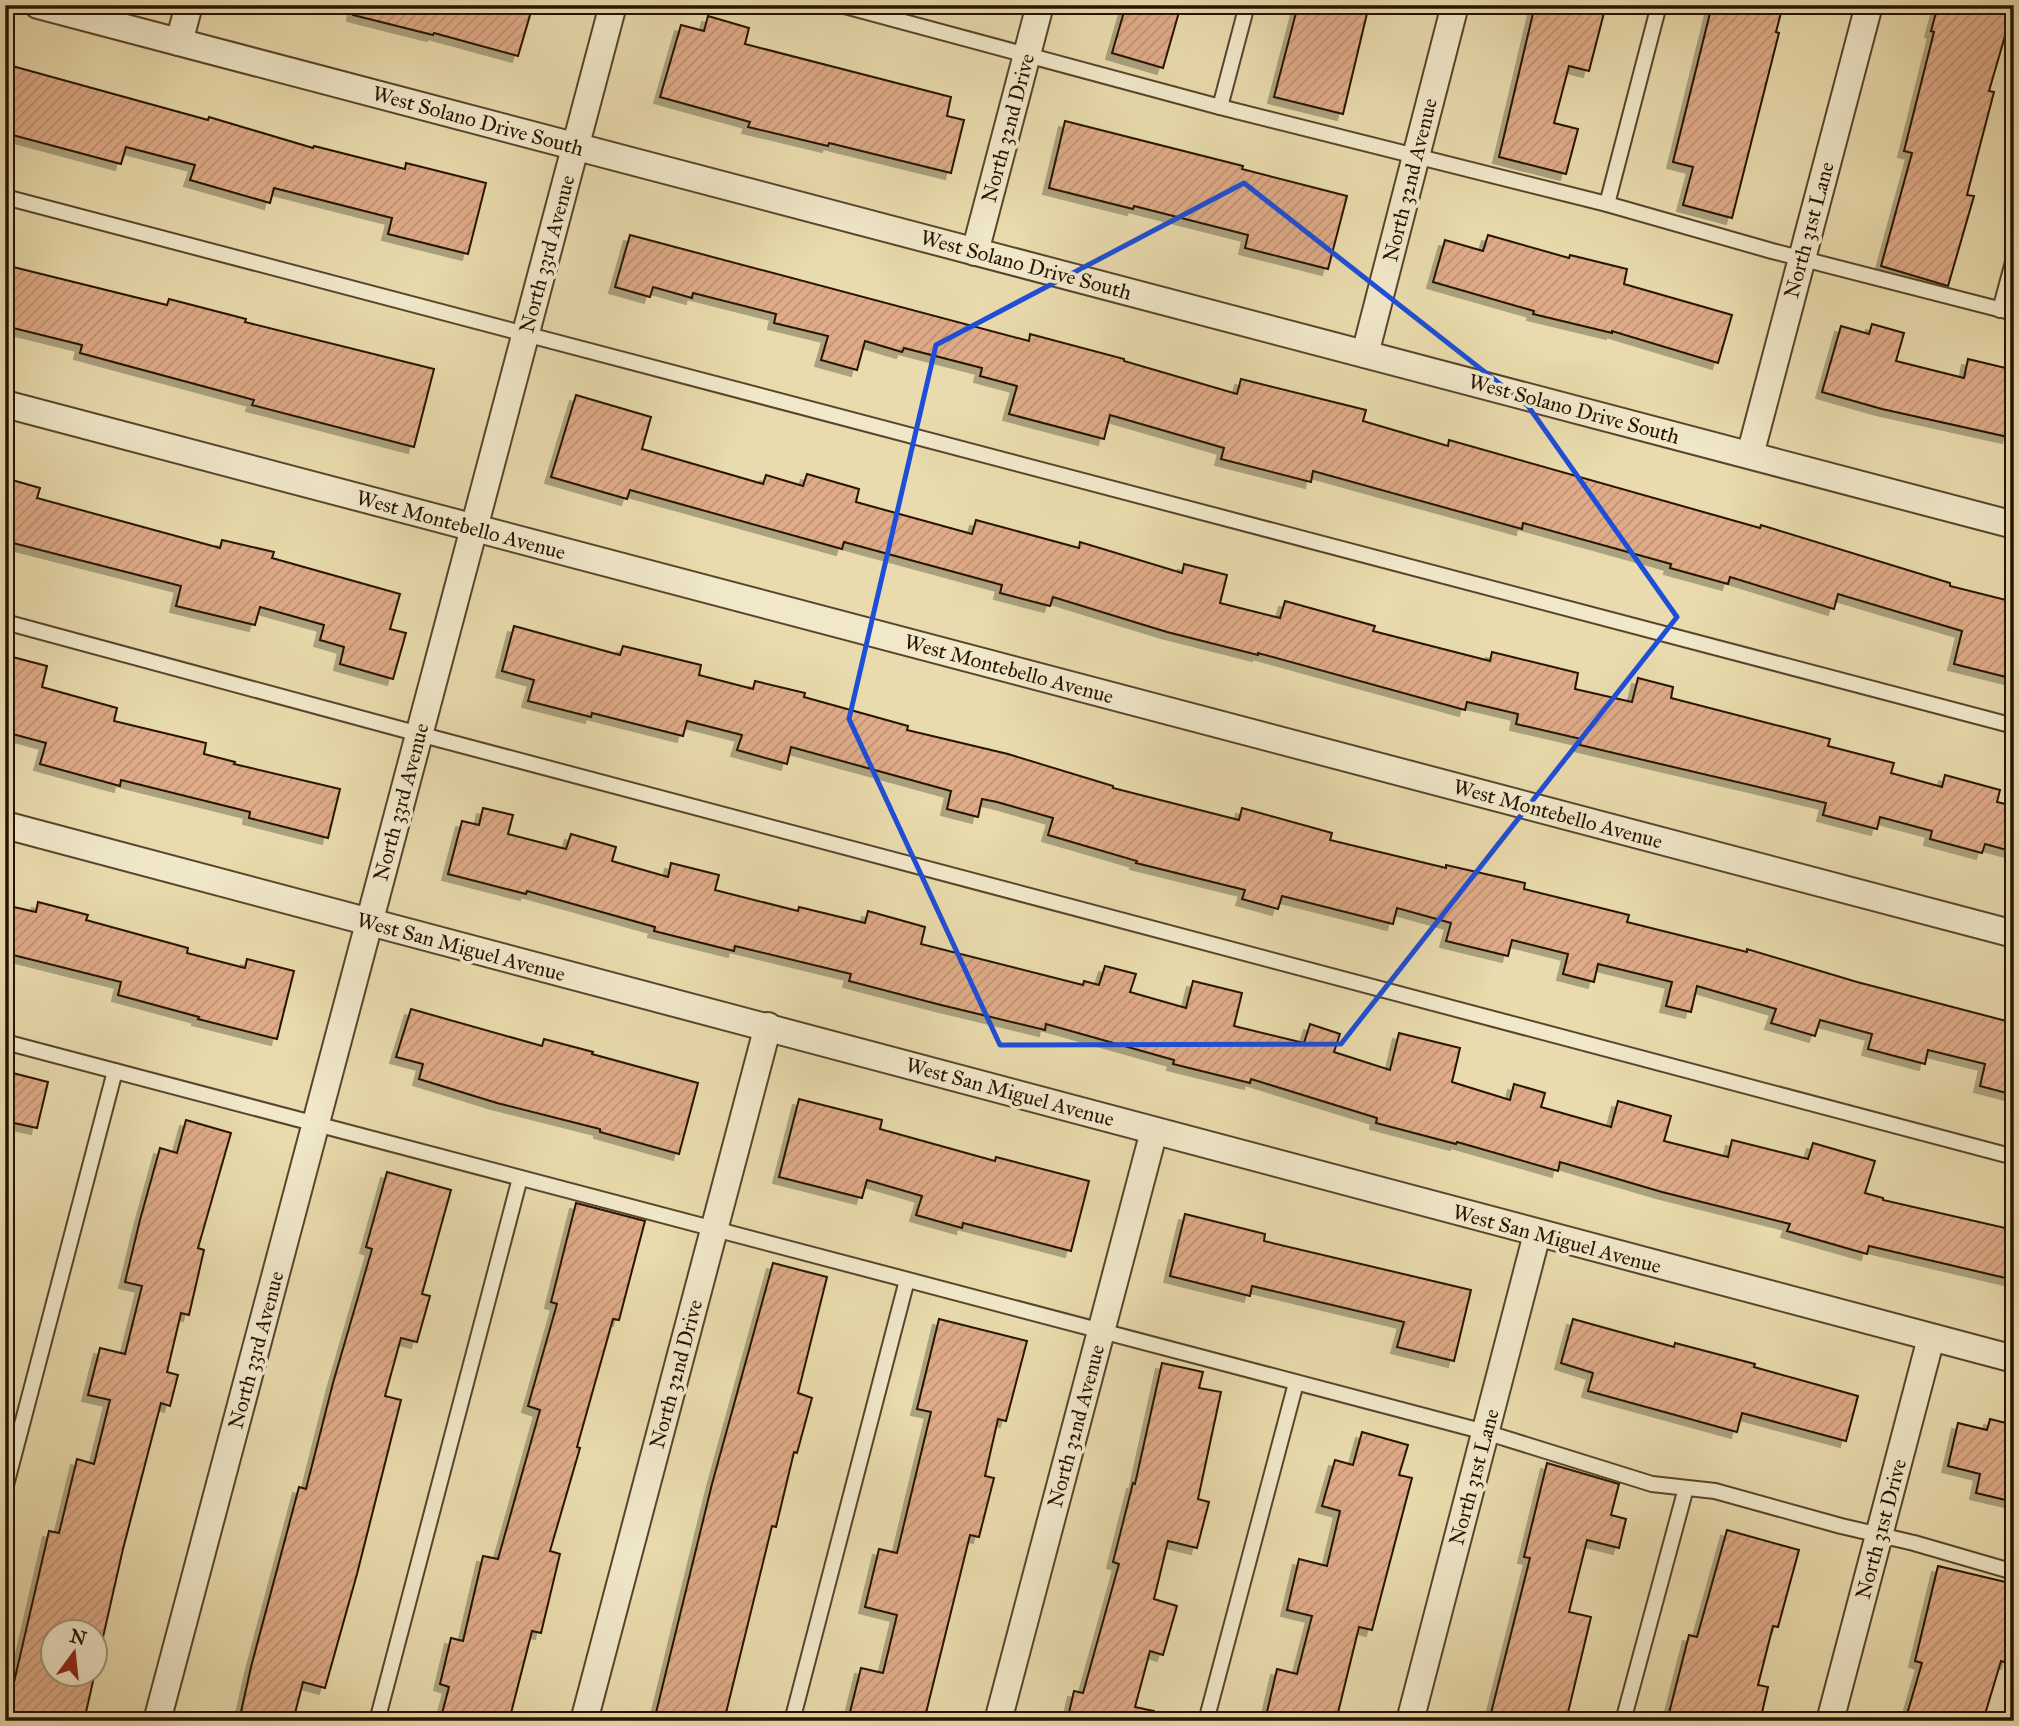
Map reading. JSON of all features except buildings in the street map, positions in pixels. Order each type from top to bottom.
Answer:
[{"type":"street","name":"West Solano Drive South","points":[[38,5],[2014,525]]},
{"type":"street","points":[[180,42],[189,5]]},
{"type":"street","name":"North 33rd Avenue","points":[[157,1721],[613,5]]},
{"type":"street","name":"North 32nd Drive","points":[[975,252],[1040,5]]},
{"type":"street","name":"North 32nd Avenue","points":[[1366,354],[1455,5]]},
{"type":"street","name":"North 31st Lane","points":[[1749,456],[1869,5]]},
{"type":"street","name":"West Montebello Avenue","points":[[5,404],[2014,934]]},
{"type":"street","name":"West San Miguel Avenue","points":[[5,825],[369,924],[768,1026],[1536,1234],[2014,1359]]},
{"type":"street","name":"North 32nd Drive","points":[[584,1721],[768,1026]]},
{"type":"street","name":"North 32nd Avenue","points":[[998,1721],[1154,1131]]},
{"type":"street","name":"North 31st Lane","points":[[1410,1721],[1536,1234]]},
{"type":"street","name":"North 31st Drive","points":[[1830,1721],[1931,1338]]},
{"type":"lane","points":[[841,5],[1220,107],[1607,204],[1802,259],[2007,311],[2014,258]]},
{"type":"lane","points":[[1220,107],[1247,5]]},
{"type":"lane","points":[[1607,204],[1659,5]]},
{"type":"lane","points":[[5,197],[2014,726]]},
{"type":"lane","points":[[5,622],[2014,1157]]},
{"type":"lane","points":[[5,1042],[1485,1432],[1652,1485],[1715,1491],[2014,1572]]},
{"type":"lane","points":[[5,1489],[115,1071]]},
{"type":"lane","points":[[377,1721],[520,1178]]},
{"type":"lane","points":[[792,1721],[907,1280]]},
{"type":"lane","points":[[1206,1721],[1296,1383]]},
{"type":"lane","points":[[1623,1721],[1686,1488]]},
{"type":"highlighted area","points":[[1244,183],[1528,406],[1677,617],[1341,1044],[1000,1045],[849,719],[936,345]]}]
